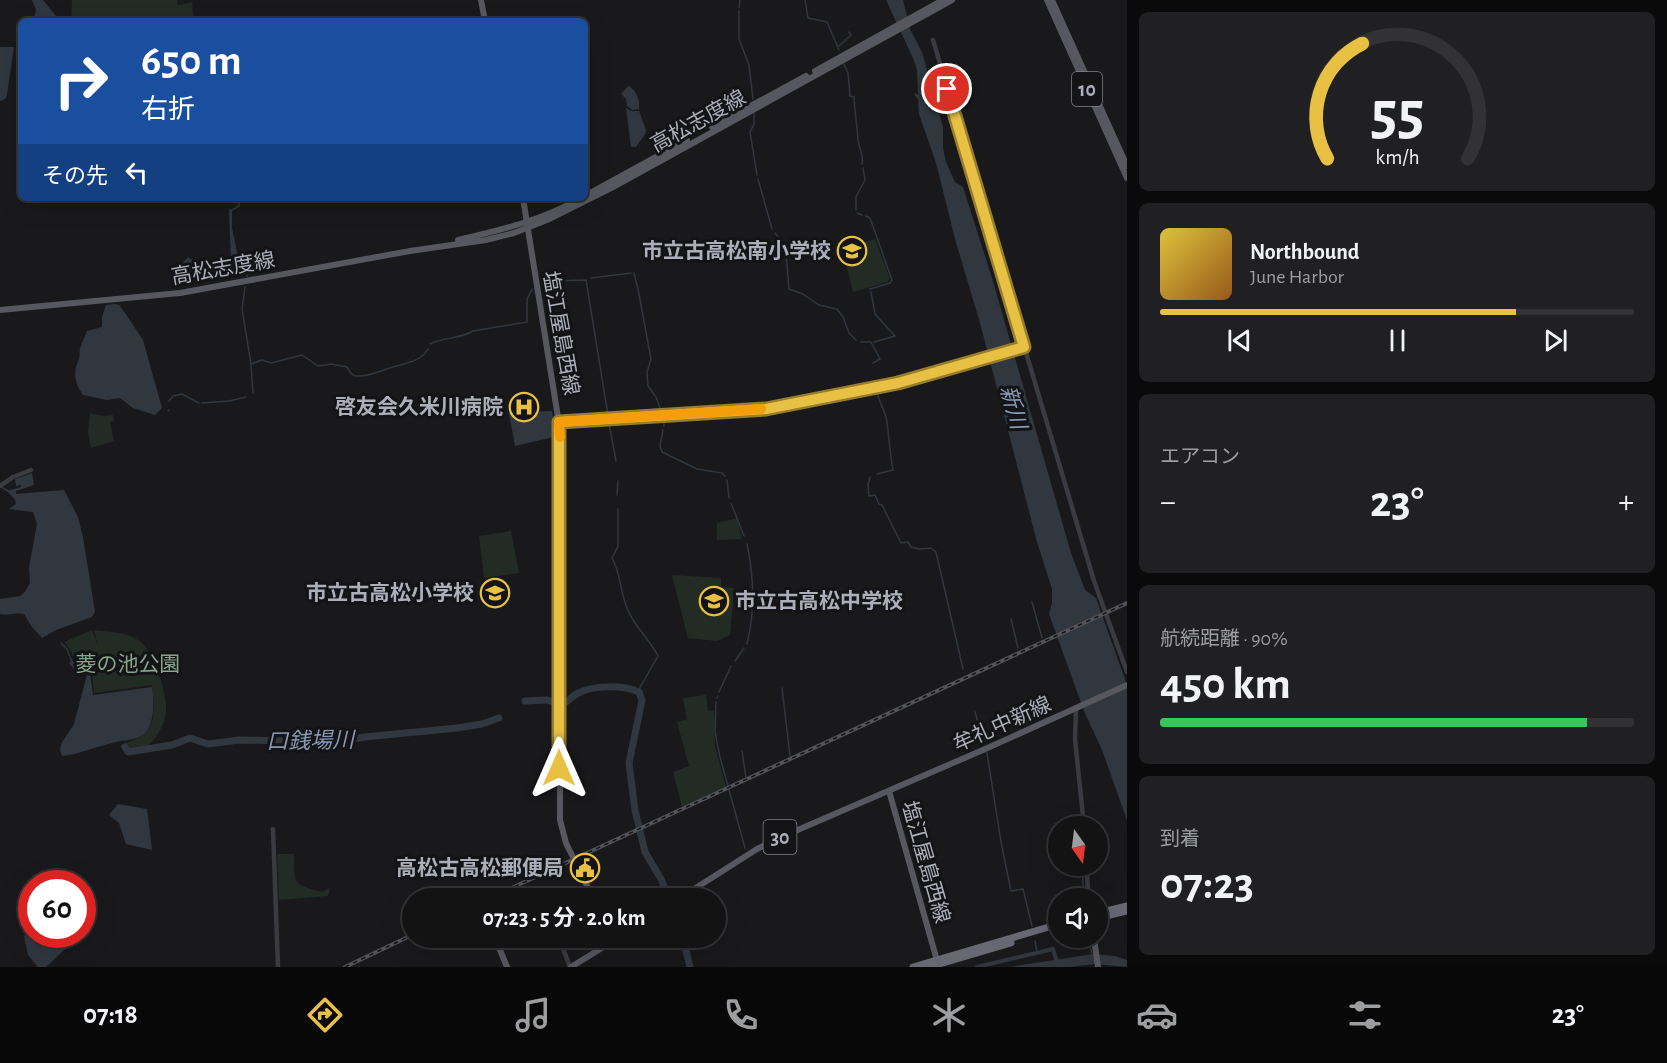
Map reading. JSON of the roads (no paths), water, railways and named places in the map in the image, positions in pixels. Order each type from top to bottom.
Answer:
[{"type":"highway","points":[[1108,911],[1127,906]]},
{"type":"highway","points":[[1108,916],[1127,911]]},
{"type":"highway","points":[[929,967],[1048,928]]},
{"type":"highway","points":[[913,967],[938,964],[1048,931]]},
{"type":"main road","points":[[481,0],[484,18]]},
{"type":"main road","name":"高松志度線","points":[[588,200],[885,35],[943,0]]},
{"type":"main road","name":"高松志度線","points":[[923,13],[952,0]]},
{"type":"main road","name":"10","points":[[1047,0],[1127,178]]},
{"type":"main road","name":"10","points":[[1052,0],[1127,166]]},
{"type":"main road","name":"高松志度線","points":[[588,194],[885,35]]},
{"type":"main road","name":"塩江屋島西線","points":[[523,201],[559,422],[561,826],[566,843],[588,888]]},
{"type":"main road","name":"高松志度線","points":[[527,225],[575,201]]},
{"type":"main road","name":"高松志度線","points":[[0,310],[180,293],[450,244],[527,225],[561,214],[586,201]]},
{"type":"main road","name":"牟礼中新線","points":[[889,791],[1127,685]]},
{"type":"main road","name":"塩江屋島西線","points":[[696,888],[757,849],[889,791],[938,964]]},
{"type":"main road","points":[[499,948],[507,967]]},
{"type":"main road","points":[[571,967],[600,948]]},
{"type":"main road","points":[[1096,948],[1098,967]]},
{"type":"street","points":[[933,40],[1094,580],[1127,672]]},
{"type":"street","points":[[559,422],[766,409],[898,383],[1024,348]]},
{"type":"street","points":[[1,486],[13,477],[31,470]]},
{"type":"street","points":[[1078,708],[1075,739],[1083,816]]},
{"type":"street","points":[[273,829],[278,967]]},
{"type":"street","points":[[563,948],[571,967]]},
{"type":"water","points":[[32,0],[43,0],[58,18],[35,18],[36,10]]},
{"type":"water","name":"新川","points":[[886,0],[903,0],[910,29],[922,52],[943,127],[946,162],[955,182],[963,187],[992,278],[1071,553],[1085,590],[1096,598],[1127,685],[1127,820],[1049,614],[1052,589],[1037,542],[936,163],[919,114],[918,100],[914,94],[918,95],[917,70]]},
{"type":"water","points":[[0,47],[14,47],[7,95],[0,101]]},
{"type":"water","points":[[628,86],[637,96],[639,109],[632,110],[627,106],[626,99],[621,94]]},
{"type":"water","points":[[626,108],[639,111],[646,130],[636,147],[631,147]]},
{"type":"water","points":[[229,209],[232,210],[232,228],[240,275],[195,279],[182,264],[188,257],[205,268],[231,261]]},
{"type":"water","points":[[106,305],[119,305],[143,340],[162,408],[155,415],[133,408],[120,398],[107,400],[83,395],[78,386],[75,377],[76,368],[87,331],[102,327]]},
{"type":"water","points":[[552,411],[556,433],[554,437],[515,446],[509,413]]},
{"type":"water","points":[[32,473],[34,485],[16,491],[16,494],[64,490],[78,517],[95,612],[92,617],[56,630],[42,638],[24,614],[0,614],[0,599],[20,596],[30,583],[29,568],[37,524],[33,512],[9,509],[16,504],[7,491],[21,487],[21,485],[16,486],[15,479]]},
{"type":"water","points":[[72,660],[90,673],[93,695],[152,687],[153,715],[145,733],[136,738],[62,756],[61,744],[74,724],[87,675],[79,675],[69,663]]},
{"type":"water","points":[[118,804],[147,809],[152,850],[126,844],[119,823],[109,815]]},
{"type":"water","points":[[27,948],[66,948],[46,967],[38,967],[28,955]]},
{"type":"water","points":[[1093,954],[1115,956],[1127,960],[1127,967],[1094,964],[1070,967],[1010,967]]},
{"type":"waterway","points":[[739,8],[740,0]]},
{"type":"waterway","points":[[805,0],[808,18],[827,22],[839,50]]},
{"type":"waterway","points":[[739,11],[739,39],[749,65],[753,99]]},
{"type":"waterway","points":[[839,46],[851,35],[849,32]]},
{"type":"waterway","points":[[844,64],[848,73],[850,96],[854,97],[862,164]]},
{"type":"waterway","points":[[754,113],[754,124],[750,132],[757,175]]},
{"type":"waterway","points":[[856,210],[856,197],[865,180],[863,168]]},
{"type":"waterway","points":[[758,179],[772,229]]},
{"type":"waterway","points":[[230,211],[239,206],[239,201]]},
{"type":"waterway","points":[[857,213],[862,215]]},
{"type":"waterway","points":[[866,216],[870,218],[892,280],[890,283],[870,289]]},
{"type":"waterway","points":[[775,233],[785,251]]},
{"type":"waterway","points":[[786,254],[789,289],[803,294],[819,305],[837,309],[849,333],[856,340]]},
{"type":"waterway","points":[[246,269],[247,276]]},
{"type":"waterway","points":[[591,278],[631,273]]},
{"type":"waterway","points":[[634,273],[651,359],[647,372],[648,386],[656,397],[662,413]]},
{"type":"waterway","points":[[550,281],[586,280],[608,415]]},
{"type":"waterway","points":[[245,287],[242,309],[251,364],[262,360],[271,363],[302,355],[318,366],[331,364],[347,367],[353,375],[361,376],[416,360],[428,349]]},
{"type":"waterway","points":[[430,344],[473,331],[527,322],[527,299],[532,289]]},
{"type":"waterway","points":[[871,292],[875,314],[895,336],[874,342]]},
{"type":"waterway","points":[[861,342],[871,342],[880,359],[873,363]]},
{"type":"waterway","points":[[251,365],[253,393]]},
{"type":"waterway","points":[[877,390],[887,422],[893,470],[877,474]]},
{"type":"waterway","points":[[169,401],[173,396],[182,394],[199,403]]},
{"type":"waterway","points":[[202,403],[246,397]]},
{"type":"waterway","points":[[663,418],[664,426]]},
{"type":"waterway","points":[[609,423],[616,461]]},
{"type":"waterway","points":[[663,430],[660,446],[662,452],[697,469],[722,473],[725,476]]},
{"type":"waterway","points":[[870,477],[869,496],[875,495],[879,504],[882,505],[901,543],[908,542],[911,547],[931,548],[936,552],[963,669]]},
{"type":"waterway","points":[[727,480],[729,498]]},
{"type":"waterway","points":[[617,495],[618,481]]},
{"type":"waterway","points":[[1,487],[10,492]]},
{"type":"waterway","points":[[731,503],[744,536]]},
{"type":"waterway","points":[[618,509],[618,546],[612,558],[630,615],[658,656],[638,691]]},
{"type":"waterway","points":[[747,544],[753,594],[747,644]]},
{"type":"waterway","points":[[1032,602],[1042,638]]},
{"type":"waterway","points":[[1011,619],[1018,648]]},
{"type":"waterway","points":[[61,643],[67,649],[72,662]]},
{"type":"waterway","points":[[735,661],[744,648]]},
{"type":"waterway","points":[[719,692],[731,666]]},
{"type":"waterway","name":"口銭場川","points":[[566,702],[578,693],[600,687],[625,688],[639,692],[642,700],[629,763],[635,810],[645,852],[665,888]]},
{"type":"waterway","points":[[782,688],[790,756]]},
{"type":"waterway","name":"口銭場川","points":[[525,701],[547,700],[556,703]]},
{"type":"waterway","points":[[716,702],[715,732],[745,848]]},
{"type":"waterway","points":[[975,712],[984,744]]},
{"type":"waterway","name":"口銭場川","points":[[334,742],[457,728],[482,724],[499,718]]},
{"type":"waterway","name":"口銭場川","points":[[125,747],[128,752],[172,745],[190,738],[208,744],[239,740],[286,741],[305,738]]},
{"type":"waterway","points":[[742,751],[746,778]]},
{"type":"waterway","points":[[987,753],[1011,891],[1023,889],[1032,926]]},
{"type":"waterway","points":[[1083,876],[1083,888]]},
{"type":"waterway","points":[[1035,941],[1037,952]]},
{"type":"waterway","name":"口銭場川","points":[[685,948],[690,967]]},
{"type":"waterway","points":[[1090,948],[1092,954]]},
{"type":"waterway","points":[[977,967],[1053,949],[1057,962]]},
{"type":"railway","points":[[512,888],[1127,603]]},
{"type":"railway","points":[[345,967],[402,940]]},
{"type":"place","name":"市立古高松南小学校","points":[[852,251]]},
{"type":"place","name":"啓友会久米川病院","points":[[524,407]]},
{"type":"place","name":"市立古高松小学校","points":[[495,593]]},
{"type":"place","name":"市立古高松中学校","points":[[714,601]]},
{"type":"place","name":"高松古高松郵便局","points":[[585,868]]},
{"type":"park label","name":"菱の池公園","points":[[128,664]]}]
